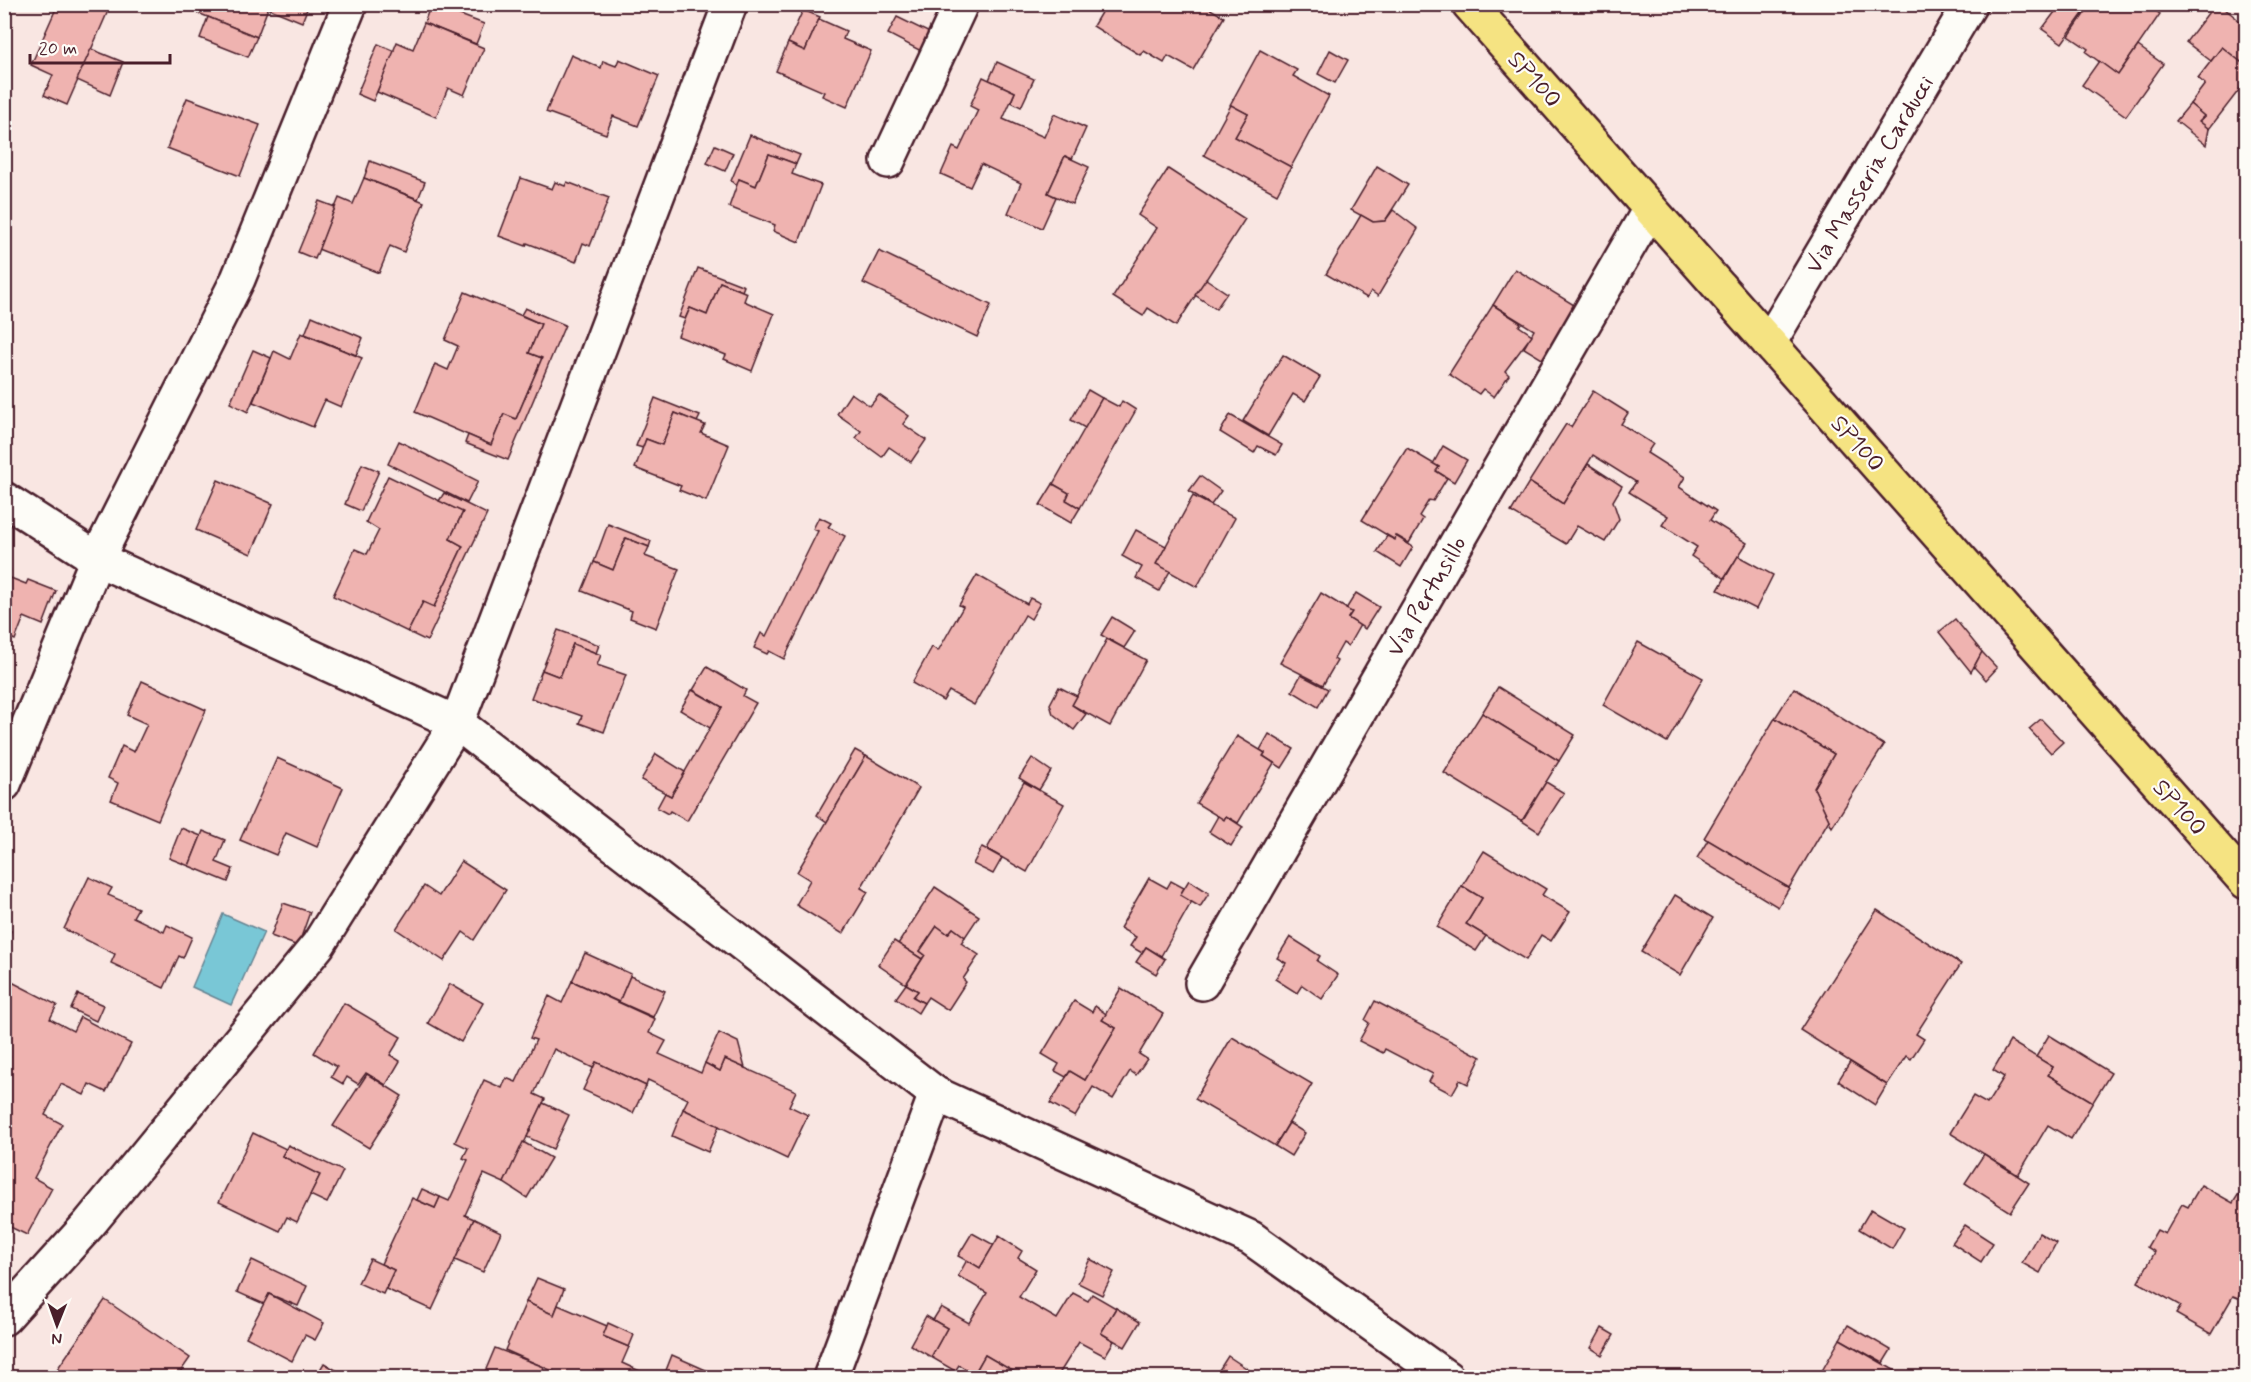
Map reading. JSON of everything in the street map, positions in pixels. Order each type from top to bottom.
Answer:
[{"type":"main road","name":"SP100","points":[[1469,4],[2246,881]]},
{"type":"street","points":[[4,784],[97,559],[238,279],[350,4]]},
{"type":"street","points":[[4,1318],[89,1224],[318,945],[457,723],[730,4]]},
{"type":"street","points":[[888,161],[961,4]]},
{"type":"street","name":"Via Masseria Carducci","points":[[1769,343],[1970,4]]},
{"type":"street","name":"Via Pertusillo","points":[[1202,983],[1650,209]]},
{"type":"street","points":[[4,499],[97,559],[457,723],[936,1094],[1251,1238],[1447,1377]]},
{"type":"street","points":[[830,1377],[936,1094]]},
{"type":"water","points":[[223,914],[264,932],[231,1005],[192,987]]},
{"type":"building","points":[[58,4],[111,4],[67,105],[44,95],[53,75],[31,65]]},
{"type":"building","points":[[202,4],[309,4],[302,22],[268,8],[257,37],[198,13]]},
{"type":"building","points":[[431,4],[484,24],[476,44],[424,23]]},
{"type":"building","points":[[1106,4],[1202,4],[1224,17],[1193,70],[1168,56],[1164,63],[1144,51],[1140,55],[1093,26]]},
{"type":"building","points":[[2061,4],[2090,4],[2062,43],[2042,29]]},
{"type":"building","points":[[2091,4],[2146,4],[2160,14],[2118,75],[2086,52],[2088,49],[2069,36]]},
{"type":"building","points":[[2215,4],[2219,4],[2246,26],[2246,66],[2222,47],[2211,61],[2186,42]]},
{"type":"building","points":[[803,10],[820,17],[805,51],[788,43]]},
{"type":"building","points":[[208,17],[257,37],[248,57],[200,38]]},
{"type":"building","points":[[897,17],[934,35],[925,53],[888,34]]},
{"type":"building","points":[[819,19],[846,31],[843,39],[871,51],[847,107],[822,96],[824,92],[776,71],[788,43],[805,51]]},
{"type":"building","points":[[424,23],[484,48],[464,95],[448,88],[436,117],[377,92],[397,42],[413,49]]},
{"type":"building","points":[[378,44],[394,51],[373,101],[357,94]]},
{"type":"building","points":[[2138,46],[2163,64],[2126,116],[2082,85],[2099,61],[2118,75]]},
{"type":"building","points":[[2222,47],[2246,66],[2246,81],[2209,129],[2199,121],[2204,116],[2190,104],[2205,84],[2198,78]]},
{"type":"building","points":[[91,49],[123,62],[110,95],[77,80]]},
{"type":"building","points":[[1260,50],[1297,70],[1293,76],[1329,96],[1291,167],[1235,137],[1248,114],[1230,105]]},
{"type":"building","points":[[1330,50],[1348,60],[1335,83],[1318,74]]},
{"type":"building","points":[[571,55],[601,68],[603,61],[616,66],[619,59],[659,76],[638,126],[613,116],[606,134],[546,112]]},
{"type":"building","points":[[997,62],[1034,79],[1021,107],[1011,102],[1015,92],[989,80]]},
{"type":"building","points":[[983,77],[1015,92],[1003,119],[1044,137],[1054,114],[1086,128],[1072,159],[1065,156],[1048,193],[1056,197],[1042,228],[1008,213],[1021,183],[981,164],[970,187],[941,174],[953,147],[959,150],[978,110],[970,106]]},
{"type":"building","points":[[187,98],[260,125],[240,176],[167,148]]},
{"type":"building","points":[[2190,104],[2204,116],[2199,121],[2209,129],[2206,145],[2176,121]]},
{"type":"building","points":[[1231,105],[1248,114],[1235,137],[1291,167],[1277,194],[1204,155]]},
{"type":"building","points":[[750,135],[800,155],[796,164],[769,154],[756,186],[739,179],[737,186],[731,181]]},
{"type":"building","points":[[715,145],[733,153],[725,171],[707,163]]},
{"type":"building","points":[[769,154],[796,164],[792,174],[821,185],[799,242],[773,231],[775,225],[729,207],[739,179],[756,186]]},
{"type":"building","points":[[1065,156],[1089,167],[1072,204],[1048,193]]},
{"type":"building","points":[[370,161],[425,182],[418,199],[364,178]]},
{"type":"building","points":[[1377,166],[1408,185],[1385,221],[1373,222],[1351,210]]},
{"type":"building","points":[[1168,169],[1245,219],[1176,326],[1148,308],[1143,316],[1113,297],[1157,228],[1138,215]]},
{"type":"building","points":[[364,178],[424,202],[404,252],[390,246],[379,273],[318,249],[339,198],[353,204]]},
{"type":"building","points":[[521,178],[552,189],[555,182],[565,186],[567,182],[609,198],[590,246],[583,243],[576,262],[527,243],[526,246],[499,236]]},
{"type":"building","points":[[319,201],[335,207],[315,259],[298,252]]},
{"type":"building","points":[[1393,210],[1418,229],[1378,296],[1371,291],[1367,298],[1326,274],[1361,215],[1373,222],[1385,221]]},
{"type":"building","points":[[879,251],[991,305],[977,337],[863,283]]},
{"type":"building","points":[[698,268],[744,286],[742,291],[720,282],[707,315],[690,308],[685,319],[679,317]]},
{"type":"building","points":[[1515,269],[1579,308],[1547,362],[1524,348],[1534,330],[1493,305]]},
{"type":"building","points":[[1206,279],[1227,293],[1216,309],[1195,295]]},
{"type":"building","points":[[720,282],[747,293],[744,301],[774,314],[752,371],[724,359],[726,355],[678,336],[690,308],[707,315]]},
{"type":"building","points":[[465,292],[541,324],[529,353],[542,358],[516,419],[504,414],[491,445],[415,412],[435,364],[448,370],[458,346],[445,340]]},
{"type":"building","points":[[1493,305],[1521,323],[1519,326],[1532,335],[1505,371],[1509,375],[1494,397],[1483,389],[1479,394],[1449,374]]},
{"type":"building","points":[[525,308],[565,325],[508,460],[465,443],[468,435],[491,445],[504,414],[516,419],[542,358],[529,353],[541,324],[521,315]]},
{"type":"building","points":[[312,316],[363,338],[356,355],[305,334]]},
{"type":"building","points":[[301,333],[362,358],[341,407],[325,400],[313,427],[253,402],[274,351],[290,359]]},
{"type":"building","points":[[253,350],[271,358],[248,412],[230,403]]},
{"type":"building","points":[[1283,355],[1320,377],[1305,401],[1293,394],[1268,436],[1243,421]]},
{"type":"building","points":[[1088,390],[1102,398],[1085,428],[1071,420]]},
{"type":"building","points":[[1593,391],[1628,413],[1621,424],[1653,444],[1647,453],[1685,477],[1679,487],[1716,511],[1710,520],[1747,543],[1724,578],[1691,556],[1697,547],[1662,525],[1668,516],[1629,492],[1636,482],[1593,455],[1563,504],[1529,482],[1566,424],[1571,427]]},
{"type":"building","points":[[851,393],[870,406],[879,395],[909,416],[903,424],[926,440],[911,462],[889,447],[882,457],[856,438],[861,431],[837,414]]},
{"type":"building","points":[[655,398],[700,416],[697,422],[675,413],[662,445],[646,439],[643,448],[636,446]]},
{"type":"building","points":[[1102,398],[1119,407],[1122,401],[1136,410],[1080,508],[1066,500],[1069,493],[1053,484]]},
{"type":"building","points":[[675,413],[705,425],[701,433],[729,445],[706,501],[679,490],[681,486],[635,468],[646,439],[662,445]]},
{"type":"building","points":[[1230,415],[1282,445],[1276,455],[1258,446],[1254,453],[1220,432]]},
{"type":"building","points":[[399,441],[478,481],[467,503],[388,464]]},
{"type":"building","points":[[1443,446],[1467,460],[1454,482],[1436,471],[1439,467],[1433,464]]},
{"type":"building","points":[[1407,448],[1439,467],[1436,471],[1447,478],[1433,501],[1429,500],[1419,516],[1423,519],[1409,543],[1397,536],[1395,540],[1362,520]]},
{"type":"building","points":[[362,464],[379,471],[361,511],[345,504]]},
{"type":"building","points":[[1588,464],[1622,486],[1613,501],[1619,519],[1605,542],[1577,526],[1566,544],[1511,512],[1529,482],[1563,504]]},
{"type":"building","points":[[388,476],[463,512],[450,539],[463,546],[434,607],[423,602],[408,632],[333,596],[355,549],[367,554],[379,530],[366,522]]},
{"type":"building","points":[[1200,476],[1221,491],[1211,505],[1189,491]]},
{"type":"building","points":[[218,480],[273,504],[251,554],[196,530]]},
{"type":"building","points":[[1053,484],[1069,493],[1066,500],[1080,508],[1071,523],[1040,505]]},
{"type":"building","points":[[444,493],[487,514],[427,641],[408,632],[423,602],[434,607],[463,546],[450,539],[463,512],[439,501]]},
{"type":"building","points":[[1193,496],[1235,518],[1197,587],[1156,564]]},
{"type":"building","points":[[819,517],[831,523],[828,527],[845,536],[784,659],[769,651],[767,654],[754,648],[761,633],[766,636],[818,531],[813,529]]},
{"type":"building","points":[[608,524],[651,541],[649,547],[626,538],[613,570],[594,562]]},
{"type":"building","points":[[1136,530],[1166,546],[1156,564],[1170,571],[1159,591],[1136,578],[1142,567],[1122,556]]},
{"type":"building","points":[[1387,536],[1395,540],[1396,536],[1413,547],[1401,567],[1377,552]]},
{"type":"building","points":[[626,538],[649,547],[645,556],[679,569],[656,628],[630,618],[632,611],[582,591],[594,562],[613,570]]},
{"type":"building","points":[[1738,556],[1773,575],[1756,609],[1718,590]]},
{"type":"building","points":[[4,568],[10,570],[8,577],[26,584],[28,580],[56,591],[43,625],[24,617],[15,640],[6,636],[4,639]]},
{"type":"building","points":[[977,575],[1027,604],[1030,598],[1040,603],[1031,619],[1025,615],[974,705],[949,691],[943,701],[912,683],[932,647],[938,651],[963,607],[959,605]]},
{"type":"building","points":[[1321,593],[1352,612],[1348,618],[1360,625],[1348,646],[1343,643],[1334,659],[1337,661],[1323,685],[1280,663]]},
{"type":"building","points":[[1356,593],[1379,607],[1365,629],[1348,618],[1352,612],[1346,609]]},
{"type":"building","points":[[1112,617],[1135,631],[1124,648],[1101,635]]},
{"type":"building","points":[[1955,619],[1982,652],[1971,672],[1939,632]]},
{"type":"building","points":[[558,630],[599,645],[596,653],[573,644],[560,677],[542,670]]},
{"type":"building","points":[[1107,639],[1146,660],[1110,726],[1072,705]]},
{"type":"building","points":[[1638,642],[1703,678],[1667,742],[1603,705]]},
{"type":"building","points":[[573,644],[601,655],[597,665],[626,675],[604,732],[579,723],[582,716],[531,698],[542,670],[560,677]]},
{"type":"building","points":[[1982,652],[1997,668],[1986,680],[1974,667]]},
{"type":"building","points":[[707,667],[746,690],[743,696],[756,703],[687,821],[670,811],[668,814],[657,808],[665,793],[671,796],[722,707],[693,690]]},
{"type":"building","points":[[1301,675],[1328,689],[1318,707],[1292,691]]},
{"type":"building","points":[[142,681],[206,710],[158,820],[111,800],[118,783],[108,778],[122,746],[134,752],[147,724],[127,715]]},
{"type":"building","points":[[1059,687],[1077,696],[1072,705],[1086,714],[1074,730],[1053,714],[1050,704]]},
{"type":"building","points":[[1498,687],[1575,735],[1559,761],[1482,713]]},
{"type":"building","points":[[1794,688],[1884,745],[1832,827],[1814,788],[1834,754],[1775,718]]},
{"type":"building","points":[[692,690],[722,707],[710,728],[680,710]]},
{"type":"building","points":[[1482,713],[1559,761],[1522,821],[1444,773]]},
{"type":"building","points":[[1775,718],[1834,754],[1814,788],[1829,820],[1789,888],[1704,838]]},
{"type":"building","points":[[2041,719],[2063,742],[2051,753],[2029,729]]},
{"type":"building","points":[[1269,734],[1294,749],[1282,768],[1263,756],[1265,753],[1260,750]]},
{"type":"building","points":[[1237,736],[1265,753],[1263,756],[1274,763],[1238,823],[1226,816],[1224,820],[1196,803]]},
{"type":"building","points":[[855,750],[866,756],[827,822],[817,815]]},
{"type":"building","points":[[656,754],[685,772],[671,796],[641,780]]},
{"type":"building","points":[[866,756],[919,788],[861,888],[868,892],[843,934],[796,905],[810,880],[797,872]]},
{"type":"building","points":[[277,758],[343,788],[317,847],[286,833],[276,855],[240,840]]},
{"type":"building","points":[[1032,758],[1051,771],[1039,790],[1019,778]]},
{"type":"building","points":[[1024,782],[1064,804],[1027,872],[987,849]]},
{"type":"building","points":[[1546,782],[1564,793],[1539,832],[1522,821]]},
{"type":"building","points":[[1218,816],[1224,820],[1226,816],[1243,827],[1231,846],[1209,832]]},
{"type":"building","points":[[181,828],[201,836],[189,866],[169,858]]},
{"type":"building","points":[[203,831],[225,840],[216,862],[233,869],[228,882],[189,866]]},
{"type":"building","points":[[1708,840],[1789,888],[1778,907],[1697,858]]},
{"type":"building","points":[[982,847],[1002,858],[993,874],[973,864]]},
{"type":"building","points":[[1484,851],[1546,889],[1542,895],[1570,912],[1551,941],[1541,935],[1526,960],[1466,924],[1482,898],[1462,886]]},
{"type":"building","points":[[461,861],[506,890],[474,940],[463,932],[444,961],[396,929],[424,886],[439,896]]},
{"type":"building","points":[[89,877],[112,888],[108,895],[138,908],[133,917],[164,932],[167,925],[192,937],[183,958],[179,956],[164,988],[111,963],[115,954],[64,929]]},
{"type":"building","points":[[1149,878],[1167,888],[1171,881],[1184,888],[1180,895],[1192,901],[1161,956],[1146,947],[1142,953],[1130,946],[1136,937],[1120,928]]},
{"type":"building","points":[[1189,880],[1209,893],[1200,907],[1180,895]]},
{"type":"building","points":[[1462,886],[1482,898],[1466,924],[1486,936],[1476,951],[1437,927]]},
{"type":"building","points":[[935,887],[979,916],[965,937],[953,928],[948,934],[937,926],[920,951],[925,955],[922,959],[898,944]]},
{"type":"building","points":[[1675,895],[1713,918],[1680,975],[1641,952]]},
{"type":"building","points":[[283,903],[310,912],[298,946],[271,936]]},
{"type":"building","points":[[1877,910],[1961,964],[1916,1034],[1924,1039],[1911,1059],[1906,1056],[1887,1085],[1800,1030]]},
{"type":"building","points":[[937,926],[948,934],[953,928],[965,937],[961,943],[979,955],[963,979],[966,982],[948,1010],[928,997],[924,1003],[913,997],[918,991],[906,984],[925,955],[920,951]]},
{"type":"building","points":[[4,928],[11,931],[4,950]]},
{"type":"building","points":[[1290,937],[1320,956],[1317,961],[1338,975],[1322,999],[1302,985],[1297,993],[1275,979],[1286,963],[1277,958]]},
{"type":"building","points":[[894,941],[922,959],[906,984],[878,965]]},
{"type":"building","points":[[1146,947],[1165,959],[1156,974],[1136,962]]},
{"type":"building","points":[[585,953],[631,974],[619,1002],[572,981]]},
{"type":"building","points":[[630,976],[665,991],[653,1017],[619,1002]]},
{"type":"building","points":[[6,979],[57,1005],[50,1019],[73,1031],[80,1017],[131,1044],[106,1092],[89,1084],[84,1095],[61,1084],[45,1115],[62,1124],[34,1178],[52,1188],[27,1235],[4,1224],[4,1068],[10,1057],[4,1055]]},
{"type":"building","points":[[572,981],[655,1019],[649,1033],[666,1041],[659,1054],[701,1073],[705,1063],[720,1071],[725,1059],[796,1091],[789,1106],[808,1115],[787,1159],[683,1109],[688,1099],[648,1080],[646,1086],[596,1062],[593,1068],[554,1049],[534,1094],[545,1099],[504,1183],[484,1174],[465,1215],[474,1219],[432,1310],[386,1289],[394,1270],[381,1264],[412,1198],[435,1208],[440,1197],[449,1201],[468,1160],[463,1158],[468,1148],[455,1142],[484,1080],[502,1088],[506,1078],[516,1082],[536,1040],[530,1038],[549,996],[562,1003]]},
{"type":"building","points":[[450,984],[483,1003],[461,1042],[428,1023]]},
{"type":"building","points":[[906,984],[918,991],[913,997],[924,1003],[918,1013],[896,998]]},
{"type":"building","points":[[1121,988],[1163,1014],[1139,1054],[1147,1059],[1136,1075],[1130,1071],[1113,1099],[1093,1087],[1075,1117],[1050,1103],[1070,1071],[1085,1080],[1116,1028],[1102,1020]]},
{"type":"building","points":[[78,994],[103,1005],[96,1021],[71,1009]]},
{"type":"building","points":[[1074,1001],[1092,1012],[1095,1006],[1106,1014],[1102,1020],[1116,1028],[1085,1080],[1070,1071],[1066,1077],[1055,1071],[1059,1064],[1042,1054]]},
{"type":"building","points":[[1375,1001],[1481,1057],[1468,1084],[1460,1080],[1452,1094],[1429,1082],[1433,1074],[1385,1049],[1383,1053],[1359,1041],[1369,1023],[1365,1020]]},
{"type":"building","points":[[344,1003],[401,1037],[390,1055],[400,1061],[386,1085],[366,1073],[358,1084],[347,1077],[343,1084],[331,1077],[337,1067],[314,1053]]},
{"type":"building","points":[[719,1033],[738,1042],[745,1068],[725,1059],[720,1071],[705,1063]]},
{"type":"building","points":[[2049,1035],[2111,1073],[2093,1102],[2048,1075],[2053,1067],[2036,1057]]},
{"type":"building","points":[[1232,1037],[1312,1084],[1275,1146],[1195,1099]]},
{"type":"building","points":[[2010,1041],[2053,1067],[2048,1075],[2093,1102],[2071,1139],[2048,1125],[2018,1175],[1950,1133],[1973,1096],[1987,1104],[2004,1077],[1993,1070]]},
{"type":"building","points":[[596,1062],[646,1086],[633,1113],[583,1090]]},
{"type":"building","points":[[1850,1062],[1887,1085],[1875,1105],[1838,1081]]},
{"type":"building","points":[[367,1074],[402,1096],[369,1148],[333,1126]]},
{"type":"building","points":[[543,1103],[569,1115],[553,1149],[527,1137]]},
{"type":"building","points":[[683,1109],[719,1126],[708,1152],[672,1136]]},
{"type":"building","points":[[1289,1123],[1305,1133],[1291,1156],[1275,1146]]},
{"type":"building","points":[[253,1133],[286,1149],[282,1156],[320,1175],[297,1222],[287,1217],[280,1231],[219,1202]]},
{"type":"building","points":[[523,1142],[551,1158],[527,1198],[504,1183]]},
{"type":"building","points":[[288,1145],[343,1171],[327,1203],[310,1195],[320,1175],[282,1156]]},
{"type":"building","points":[[1984,1154],[2029,1183],[2010,1212],[1965,1183]]},
{"type":"building","points":[[2201,1185],[2233,1203],[2238,1195],[2246,1200],[2246,1283],[2238,1298],[2233,1296],[2211,1334],[2176,1314],[2181,1306],[2138,1282],[2155,1252],[2147,1247],[2157,1230],[2165,1234],[2182,1204],[2188,1207]]},
{"type":"building","points":[[422,1189],[440,1197],[435,1208],[417,1200]]},
{"type":"building","points":[[1871,1209],[1904,1228],[1892,1249],[1859,1229]]},
{"type":"building","points":[[474,1219],[501,1232],[483,1272],[455,1260]]},
{"type":"building","points":[[1965,1225],[1993,1243],[1981,1262],[1952,1243]]},
{"type":"building","points":[[972,1233],[994,1245],[980,1268],[958,1256]]},
{"type":"building","points":[[2039,1233],[2056,1243],[2040,1273],[2022,1263]]},
{"type":"building","points":[[999,1236],[1022,1251],[1018,1258],[1036,1269],[1019,1297],[1057,1319],[1073,1293],[1088,1301],[1092,1294],[1116,1308],[1101,1333],[1114,1341],[1105,1356],[1079,1342],[1059,1374],[1066,1378],[1023,1378],[985,1355],[974,1374],[959,1365],[955,1371],[931,1357],[947,1328],[933,1320],[941,1307],[969,1323],[987,1293],[958,1276],[967,1260],[980,1268]]},
{"type":"building","points":[[370,1259],[394,1270],[383,1294],[358,1283]]},
{"type":"building","points":[[1090,1259],[1114,1272],[1102,1295],[1078,1283]]},
{"type":"building","points":[[252,1260],[307,1286],[298,1306],[269,1294],[264,1304],[237,1292]]},
{"type":"building","points":[[537,1278],[564,1289],[554,1315],[526,1302]]},
{"type":"building","points":[[269,1294],[324,1323],[315,1340],[305,1335],[292,1361],[246,1337]]},
{"type":"building","points":[[105,1300],[190,1358],[176,1378],[51,1378]]},
{"type":"building","points":[[526,1302],[554,1315],[558,1305],[607,1326],[603,1336],[629,1347],[622,1363],[655,1378],[568,1378],[505,1350]]},
{"type":"building","points":[[1116,1308],[1140,1322],[1125,1347],[1101,1333]]},
{"type":"building","points":[[926,1316],[947,1328],[931,1357],[910,1345]]},
{"type":"building","points":[[608,1323],[634,1335],[629,1347],[603,1336]]},
{"type":"building","points":[[1848,1325],[1891,1350],[1883,1363],[1840,1339]]},
{"type":"building","points":[[1602,1328],[1614,1335],[1602,1355],[1591,1348]]},
{"type":"building","points":[[1840,1339],[1906,1377],[1906,1378],[1818,1378]]},
{"type":"building","points":[[495,1348],[544,1367],[540,1378],[493,1378],[484,1374]]},
{"type":"building","points":[[672,1355],[717,1375],[716,1378],[663,1378]]},
{"type":"building","points":[[985,1355],[1023,1377],[972,1378]]},
{"type":"building","points":[[1228,1356],[1261,1378],[1214,1378]]},
{"type":"building","points":[[324,1363],[349,1378],[315,1378]]}]
